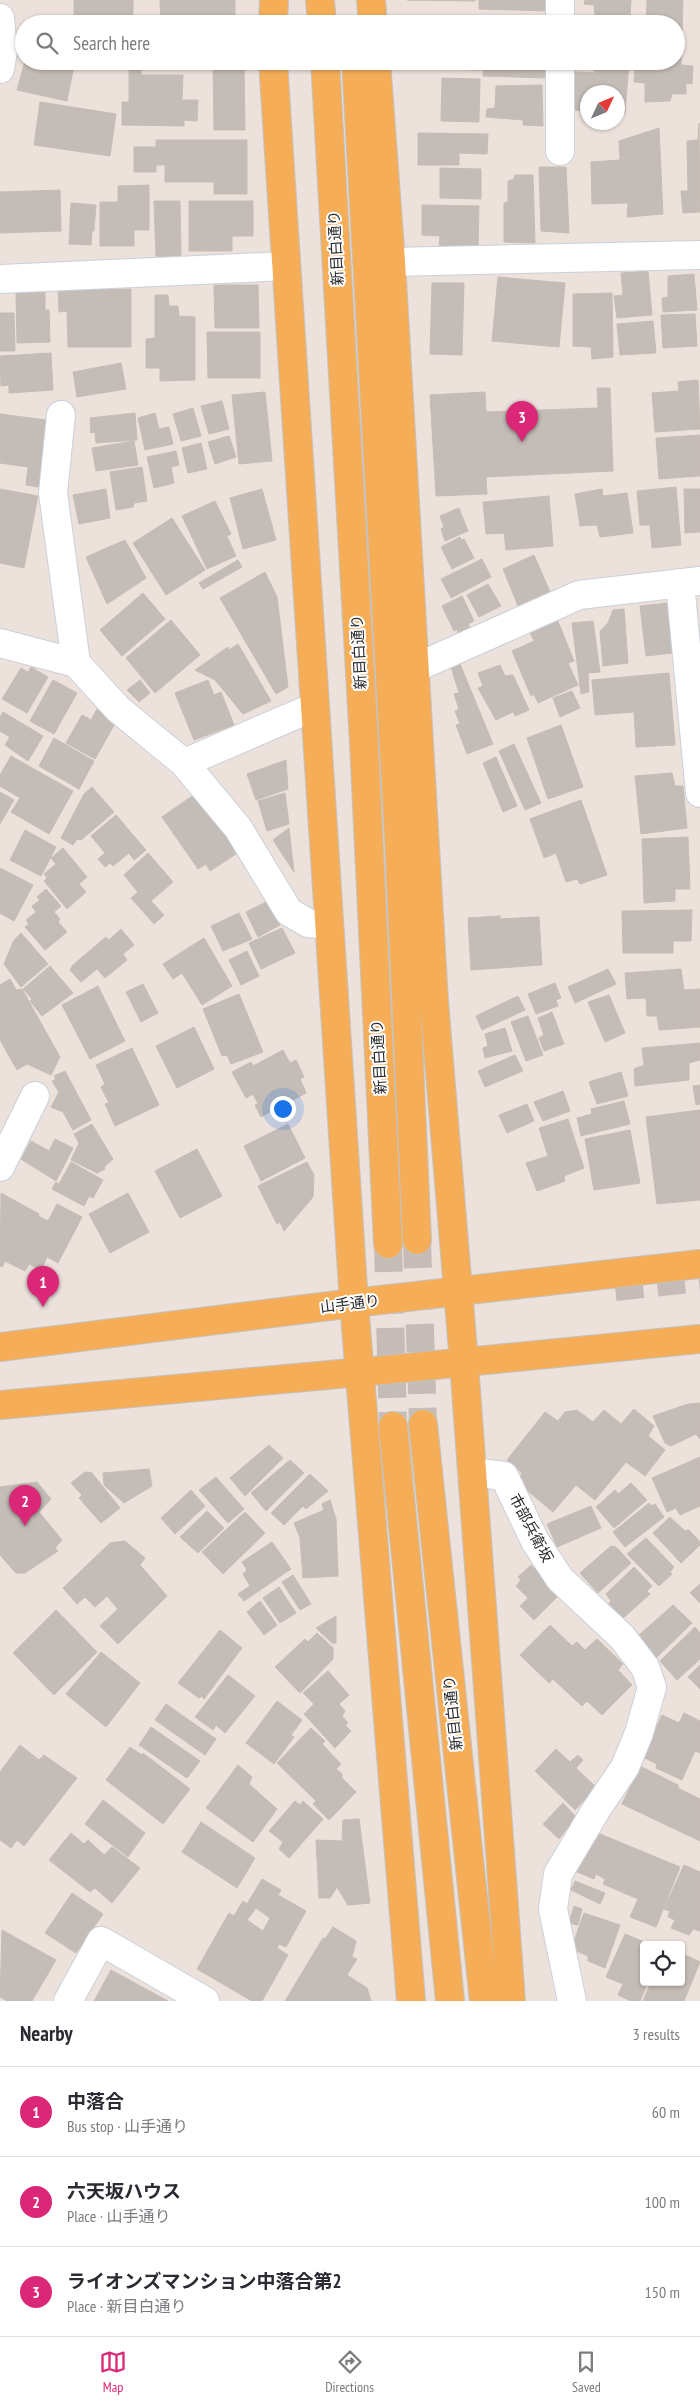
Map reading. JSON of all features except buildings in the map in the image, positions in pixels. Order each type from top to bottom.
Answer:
[{"type":"main road","points":[[273,15],[274,0]]},
{"type":"main road","points":[[320,0],[321,15]]},
{"type":"main road","points":[[353,0],[354,15]]},
{"type":"main road","points":[[371,0],[372,15]]},
{"type":"main road","points":[[274,70],[354,1303],[411,2001]]},
{"type":"main road","name":"新目白通り","points":[[326,70],[364,743],[388,1244]]},
{"type":"main road","name":"新目白通り","points":[[356,70],[398,830],[418,1240]]},
{"type":"main road","points":[[377,70],[391,262],[434,1001],[464,1363],[511,2001]]},
{"type":"main road","name":"山手通り","points":[[0,1347],[354,1303],[700,1264]]},
{"type":"main road","points":[[0,1405],[464,1363],[700,1339]]},
{"type":"main road","name":"新目白通り","points":[[422,1424],[484,2001]]},
{"type":"main road","name":"新目白通り","points":[[393,1426],[450,2001]]},
{"type":"street","points":[[560,0],[560,15]]},
{"type":"street","points":[[0,18],[7,55]]},
{"type":"street","points":[[560,70],[560,151]]},
{"type":"street","points":[[391,262],[700,255]]},
{"type":"street","points":[[0,279],[286,266]]},
{"type":"street","points":[[61,415],[53,493],[76,663],[118,709],[184,763],[238,828],[289,912],[308,923],[329,925]]},
{"type":"street","points":[[415,668],[579,595],[690,582],[700,793]]},
{"type":"street","points":[[3,651],[76,663]]},
{"type":"street","points":[[184,763],[314,707]]},
{"type":"street","points":[[0,1167],[35,1096]]},
{"type":"street","name":"市部兵衛坂","points":[[472,1472],[504,1476],[535,1541],[560,1578],[622,1637],[645,1667],[652,1687],[639,1732],[625,1767],[558,1874],[553,1909],[572,2001]]},
{"type":"street","points":[[68,2001],[101,1941],[205,2001]]},
{"type":"tunnel","points":[[417,1240],[423,1424]]},
{"type":"tunnel","points":[[388,1244],[393,1426]]},
{"type":"tunnel","points":[[615,1287],[700,1278]]},
{"type":"place","name":"ライオンズマンション中落合第2","points":[[522,442]]},
{"type":"place","name":"中落合","points":[[43,1307]]},
{"type":"place","name":"六天坂ハウス","points":[[25,1526]]}]
